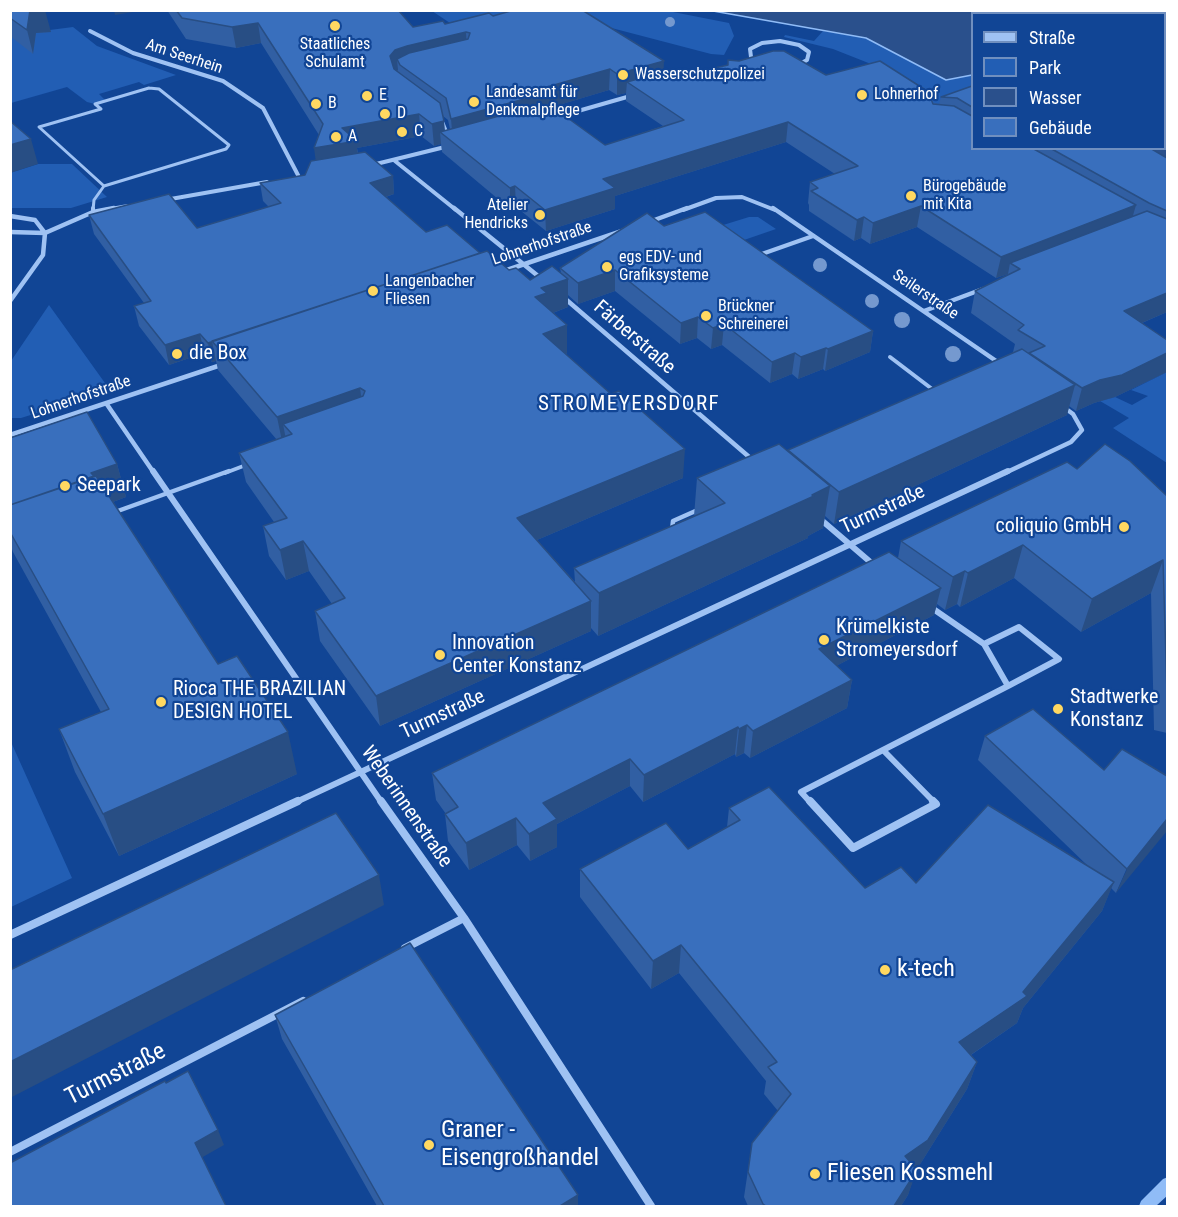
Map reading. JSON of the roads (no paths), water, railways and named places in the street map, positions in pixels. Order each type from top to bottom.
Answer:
[{"type":"street","name":"Am Seerhein","points":[[90,31],[133,53],[223,81],[263,108],[299,177]]},
{"type":"street","points":[[764,64],[756,61],[749,53],[755,45],[771,41],[790,42],[809,52],[807,60],[793,66]]},
{"type":"street","points":[[746,64],[756,61]]},
{"type":"street","points":[[546,120],[635,94]]},
{"type":"street","points":[[370,165],[394,161],[460,143]]},
{"type":"street","points":[[394,161],[552,287]]},
{"type":"street","points":[[288,179],[309,175]]},
{"type":"street","points":[[162,200],[276,181]]},
{"type":"street","name":"Seilerstraße","points":[[638,225],[716,198],[742,197],[771,207],[1008,369]]},
{"type":"street","points":[[10,232],[45,233],[93,212],[139,204]]},
{"type":"street","points":[[10,216],[35,220],[45,233],[43,255],[10,301]]},
{"type":"street","name":"Lohnerhofstraße","points":[[491,275],[626,229]]},
{"type":"street","points":[[924,312],[987,287]]},
{"type":"street","name":"Färberstraße","points":[[561,295],[757,464]]},
{"type":"street","name":"Lohnerhofstraße","points":[[10,435],[232,361]]},
{"type":"street","name":"Turmstraße","points":[[10,935],[1071,442],[1082,430],[1073,414],[1055,401]]},
{"type":"street","name":"Weberinnenstraße","points":[[106,403],[360,772],[464,918],[651,1206]]},
{"type":"street","points":[[815,514],[882,572]]},
{"type":"street","points":[[919,598],[984,644],[1008,686]]},
{"type":"street","points":[[883,750],[936,804],[853,848],[801,792],[1059,659],[1019,627],[984,644]]},
{"type":"street","points":[[400,950],[464,918]]},
{"type":"street","name":"Turmstraße","points":[[10,1152],[316,994]]},
{"type":"lane","points":[[93,212],[94,200],[104,186],[226,149],[229,145],[159,89],[149,88],[95,104],[101,109],[39,127],[104,186]]},
{"type":"lane","points":[[439,116],[445,122],[450,146]]},
{"type":"lane","points":[[759,255],[813,236]]},
{"type":"lane","points":[[890,357],[939,394],[928,399]]},
{"type":"lane","points":[[112,513],[256,461]]},
{"type":"lane","points":[[671,540],[673,521],[706,506]]},
{"type":"water","points":[[713,11],[1167,11],[1167,180],[1110,150],[1166,150],[1166,12],[971,12],[971,75],[946,80],[866,38]]},
{"type":"waterway","points":[[1146,1206],[1168,1184]]},
{"type":"place","name":"Staatliches Schulamt","points":[[335,26]]},
{"type":"place","name":"Wasserschutzpolizei","points":[[623,75]]},
{"type":"place","name":"Lohnerhof","points":[[862,95]]},
{"type":"place","name":"E","points":[[367,96]]},
{"type":"place","name":"Landesamt für Denkmalpflege","points":[[474,102]]},
{"type":"place","name":"B","points":[[316,104]]},
{"type":"place","name":"D","points":[[385,114]]},
{"type":"place","name":"C","points":[[402,132]]},
{"type":"place","name":"A","points":[[336,137]]},
{"type":"place","name":"Bürogebäude mit Kita","points":[[911,196]]},
{"type":"place","name":"Atelier Hendricks","points":[[540,215]]},
{"type":"place","name":"egs EDV- und Grafiksysteme","points":[[607,267]]},
{"type":"place","name":"Langenbacher Fliesen","points":[[373,291]]},
{"type":"place","name":"Brückner Schreinerei","points":[[706,316]]},
{"type":"place","name":"die Box","points":[[177,354]]},
{"type":"place","name":"Seepark","points":[[65,486]]},
{"type":"place","name":"coliquio GmbH","points":[[1124,527]]},
{"type":"place","name":"Krümelkiste Stromeyersdorf","points":[[824,640]]},
{"type":"place","name":"Innovation Center Konstanz","points":[[440,655]]},
{"type":"place","name":"Rioca THE BRAZILIAN DESIGN HOTEL","points":[[161,702]]},
{"type":"place","name":"Stadtwerke Konstanz","points":[[1058,709]]},
{"type":"place","name":"k-tech","points":[[885,970]]},
{"type":"place","name":"Graner - Eisengroßhandel","points":[[429,1145]]},
{"type":"place","name":"Fliesen Kossmehl","points":[[815,1174]]},
{"type":"district","name":"STROMEYERSDORF","points":[[629,405]]}]
